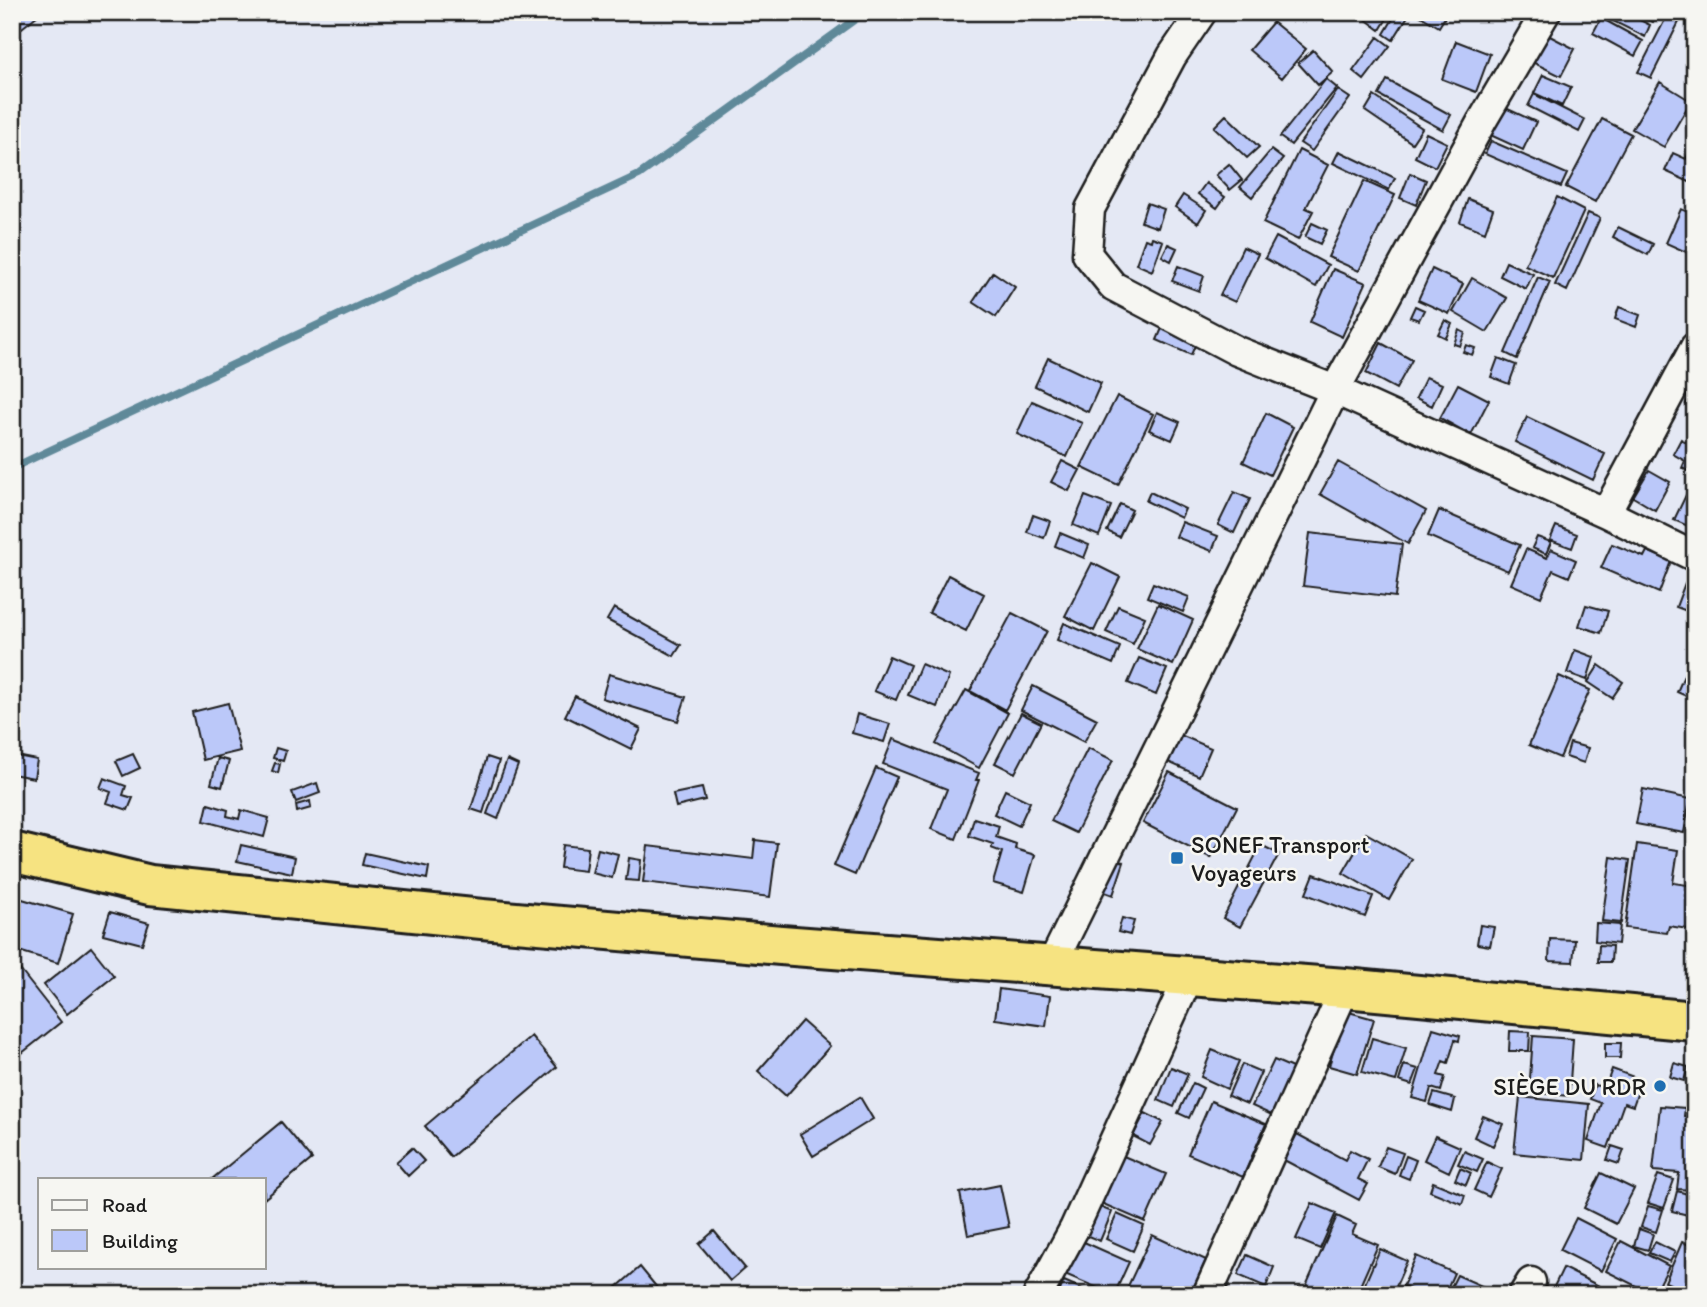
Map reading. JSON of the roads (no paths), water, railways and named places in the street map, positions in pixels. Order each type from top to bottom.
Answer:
[{"type":"highway","points":[[12,852],[150,885],[482,919],[754,943],[1345,988],[1695,1021]]},
{"type":"street","points":[[1202,12],[1172,57],[1090,209],[1087,254],[1113,286],[1237,351],[1335,390],[1606,513],[1695,557]]},
{"type":"street","points":[[1052,964],[1335,390],[1482,121],[1546,12]]},
{"type":"street","points":[[1606,513],[1695,346]]},
{"type":"street","points":[[1038,1295],[1074,1229],[1189,976]]},
{"type":"street","points":[[1207,1295],[1345,988]]},
{"type":"waterway","points":[[12,468],[639,175],[865,12]]},
{"type":"place","name":"SONEF Transport Voyageurs","points":[[1177,858]]},
{"type":"place","name":"SIÈGE DU RDR","points":[[1660,1086]]}]
